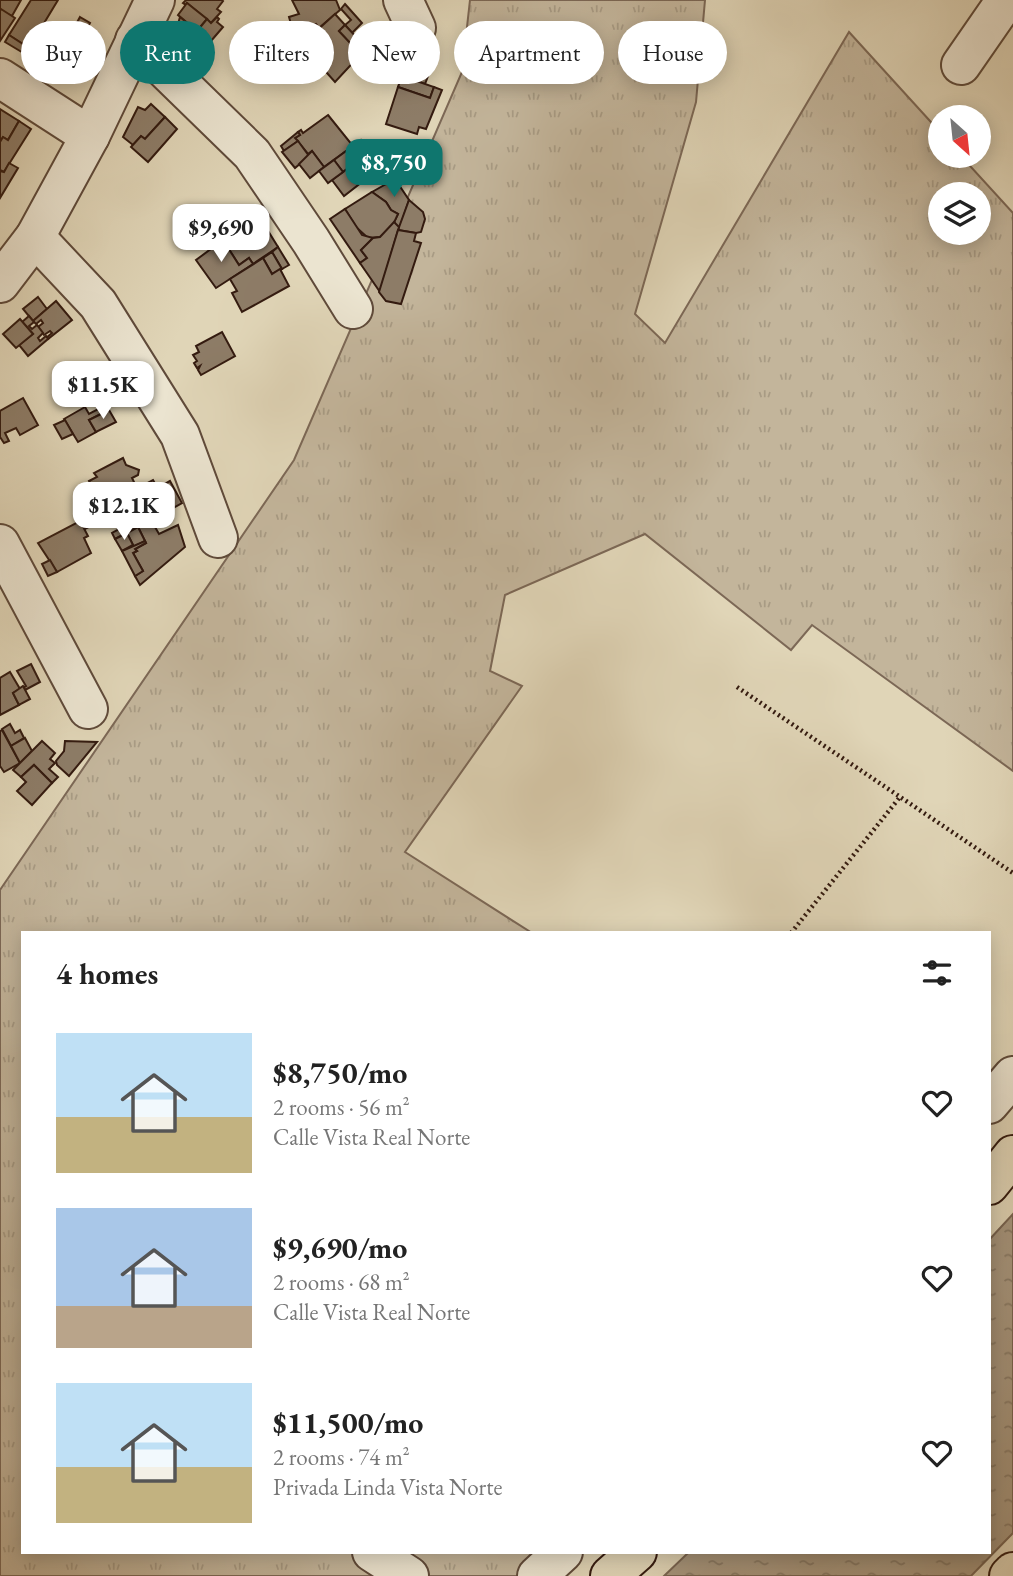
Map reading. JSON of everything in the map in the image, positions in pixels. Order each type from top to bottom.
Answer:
[{"type":"highway","points":[[991,1182],[1013,1155]]},
{"type":"highway","points":[[610,1576],[635,1554]]},
{"type":"highway","points":[[1009,1576],[1013,1572]]},
{"type":"street","points":[[144,21],[155,0]]},
{"type":"street","points":[[961,65],[1006,0]]},
{"type":"street","points":[[0,283],[35,237],[90,136],[120,72]]},
{"type":"street","points":[[0,78],[90,136]]},
{"type":"street","points":[[180,84],[252,154],[353,309]]},
{"type":"street","points":[[35,237],[98,304],[180,435],[218,538]]},
{"type":"street","points":[[0,544],[88,709]]},
{"type":"street","points":[[991,1102],[1013,1076]]},
{"type":"street","points":[[375,1554],[409,1576]]},
{"type":"street","points":[[537,1576],[562,1554]]},
{"type":"path","points":[[737,687],[1013,873]]},
{"type":"path","points":[[793,931],[900,797]]},
{"type":"green space","points":[[470,0],[705,0],[703,21],[618,21],[618,84],[698,84],[696,102],[635,314],[665,343],[849,32],[928,119],[928,168],[972,168],[985,182],[928,182],[928,245],[991,245],[991,189],[1013,213],[1013,771],[812,625],[791,650],[645,534],[505,595],[490,671],[522,686],[405,852],[529,931],[21,931],[21,1554],[562,1554],[537,1576],[0,1576],[0,890],[294,460],[457,84],[604,84],[604,21],[468,21]]},
{"type":"water","points":[[1013,1214],[1013,1533],[971,1576],[664,1576],[687,1554],[991,1554],[991,1238]]},
{"type":"building","points":[[0,0],[21,0],[12,16],[0,11]]},
{"type":"building","points":[[31,0],[58,0],[45,21],[21,21],[21,43],[9,35]]},
{"type":"building","points":[[186,0],[223,1],[217,9],[221,12],[213,21],[209,21],[187,3],[183,3]]},
{"type":"building","points":[[292,0],[336,0],[340,10],[327,21],[290,21],[289,17],[299,14]]},
{"type":"building","points":[[187,3],[207,19],[185,21],[178,15]]},
{"type":"building","points":[[345,4],[360,21],[350,21],[341,9]]},
{"type":"building","points":[[1,9],[15,18],[0,41],[0,11]]},
{"type":"building","points":[[335,14],[345,25],[339,31],[348,40],[348,68],[335,82],[334,21],[327,21]]},
{"type":"building","points":[[217,17],[217,22],[223,27],[215,36],[213,21]]},
{"type":"building","points":[[345,25],[348,28],[348,41],[339,31]]},
{"type":"building","points":[[9,35],[21,43],[21,52],[5,42]]},
{"type":"building","points":[[399,84],[425,84],[434,87],[430,98],[398,87]]},
{"type":"building","points":[[398,87],[430,98],[434,87],[442,90],[426,129],[419,127],[417,134],[386,124]]},
{"type":"building","points":[[151,104],[165,117],[145,139],[141,136],[133,145],[123,137],[138,107],[145,110]]},
{"type":"building","points":[[0,109],[19,121],[8,140],[3,137],[0,142]]},
{"type":"building","points":[[328,115],[353,146],[324,167],[312,151],[308,154],[295,138],[300,135],[298,132],[301,130],[303,133]]},
{"type":"building","points":[[165,117],[177,129],[148,162],[131,147],[141,136],[145,139]]},
{"type":"building","points":[[19,121],[31,129],[4,172],[0,170],[0,142],[3,137],[8,140]]},
{"type":"building","points":[[298,132],[300,135],[295,138],[298,141],[284,151],[281,146]]},
{"type":"building","points":[[361,140],[370,152],[343,172],[334,160]]},
{"type":"building","points":[[298,141],[309,156],[295,168],[282,152]]},
{"type":"building","points":[[312,151],[324,167],[310,178],[299,164]]},
{"type":"building","points":[[369,153],[380,168],[344,196],[332,180]]},
{"type":"building","points":[[334,160],[343,172],[328,183],[319,171]]},
{"type":"building","points":[[9,163],[18,168],[0,198],[0,171],[4,172]]},
{"type":"building","points":[[395,179],[409,200],[400,227],[394,222],[398,214],[372,192]]},
{"type":"building","points":[[372,192],[398,214],[392,227],[380,237],[368,238],[356,227],[345,209]]},
{"type":"building","points":[[409,200],[423,212],[425,219],[421,232],[398,230]]},
{"type":"building","points":[[345,209],[362,235],[373,238],[361,250],[367,258],[360,263],[330,219]]},
{"type":"building","points":[[258,215],[265,226],[253,234],[246,224]]},
{"type":"building","points":[[394,222],[399,227],[380,292],[360,263],[367,258],[361,250],[373,238],[380,237]]},
{"type":"building","points":[[246,224],[253,234],[265,226],[278,247],[253,264],[249,258],[239,265],[223,240]]},
{"type":"building","points":[[398,230],[416,233],[414,241],[421,243],[401,304],[386,301],[379,292]]},
{"type":"building","points":[[223,240],[239,265],[249,258],[253,264],[216,288],[196,260]]},
{"type":"building","points":[[278,247],[289,265],[282,269],[272,252]]},
{"type":"building","points":[[272,252],[282,269],[272,274],[263,258]]},
{"type":"building","points":[[263,258],[272,274],[280,269],[289,286],[242,312],[232,293],[237,291],[230,279]]},
{"type":"building","points":[[38,297],[47,309],[33,321],[23,309]]},
{"type":"building","points":[[56,301],[72,320],[48,339],[46,338],[52,333],[50,331],[44,335],[38,327],[43,323],[41,320],[36,324],[33,321]]},
{"type":"building","points":[[29,316],[34,322],[29,326],[32,329],[37,325],[43,333],[38,338],[40,341],[46,336],[48,339],[28,356],[19,345],[33,334],[22,322]]},
{"type":"building","points":[[20,319],[33,334],[16,348],[3,334]]},
{"type":"building","points":[[222,332],[235,356],[201,375],[198,370],[200,366],[197,368],[194,363],[197,361],[193,355],[199,352],[196,346]]},
{"type":"building","points":[[23,398],[38,425],[20,435],[16,428],[5,433],[9,441],[4,443],[0,437],[0,411]]},
{"type":"building","points":[[85,407],[89,414],[102,407],[105,412],[89,420],[96,432],[78,442],[64,419]]},
{"type":"building","points":[[109,410],[116,422],[96,432],[89,420]]},
{"type":"building","points":[[65,420],[73,434],[62,439],[54,425]]},
{"type":"building","points":[[123,458],[126,465],[139,470],[138,475],[132,478],[135,484],[115,493],[107,491],[98,497],[89,481],[97,477],[94,473]]},
{"type":"building","points":[[153,480],[163,498],[151,505],[145,502],[138,504],[135,509],[136,516],[144,524],[115,539],[112,533],[119,529],[114,520],[108,523],[100,508]]},
{"type":"building","points":[[170,481],[182,503],[166,512],[158,488]]},
{"type":"building","points":[[160,500],[166,512],[144,524],[143,521],[150,520],[154,514],[151,505]]},
{"type":"building","points":[[145,502],[152,505],[155,512],[152,519],[145,522],[138,519],[135,512],[138,505]]},
{"type":"building","points":[[99,510],[104,519],[85,529],[80,521]]},
{"type":"building","points":[[151,520],[159,534],[178,525],[185,547],[140,585],[135,576],[143,571],[133,553],[146,543],[138,527]]},
{"type":"building","points":[[80,521],[88,536],[84,538],[91,553],[57,572],[38,543]]},
{"type":"building","points":[[138,527],[145,541],[134,547],[127,533]]},
{"type":"building","points":[[127,533],[133,545],[122,551],[115,539]]},
{"type":"building","points":[[145,541],[146,543],[133,553],[143,571],[135,576],[122,551]]},
{"type":"building","points":[[50,560],[57,572],[48,576],[42,564]]},
{"type":"building","points":[[31,664],[40,682],[25,690],[26,686],[17,671]]},
{"type":"building","points":[[10,672],[20,689],[13,693],[19,705],[0,715],[0,678]]},
{"type":"building","points":[[23,686],[30,699],[19,705],[13,693]]},
{"type":"building","points":[[10,724],[15,733],[20,730],[24,738],[11,746],[2,729]]},
{"type":"building","points":[[2,730],[20,763],[4,772],[0,766]]},
{"type":"building","points":[[25,738],[32,751],[20,763],[11,746]]},
{"type":"building","points":[[42,741],[55,753],[50,759],[55,763],[49,769],[58,777],[52,783],[34,765],[21,777],[13,770]]},
{"type":"building","points":[[65,741],[97,742],[69,776],[56,761],[64,751]]},
{"type":"building","points":[[34,765],[52,783],[32,805],[17,791],[26,782],[21,777]]}]
